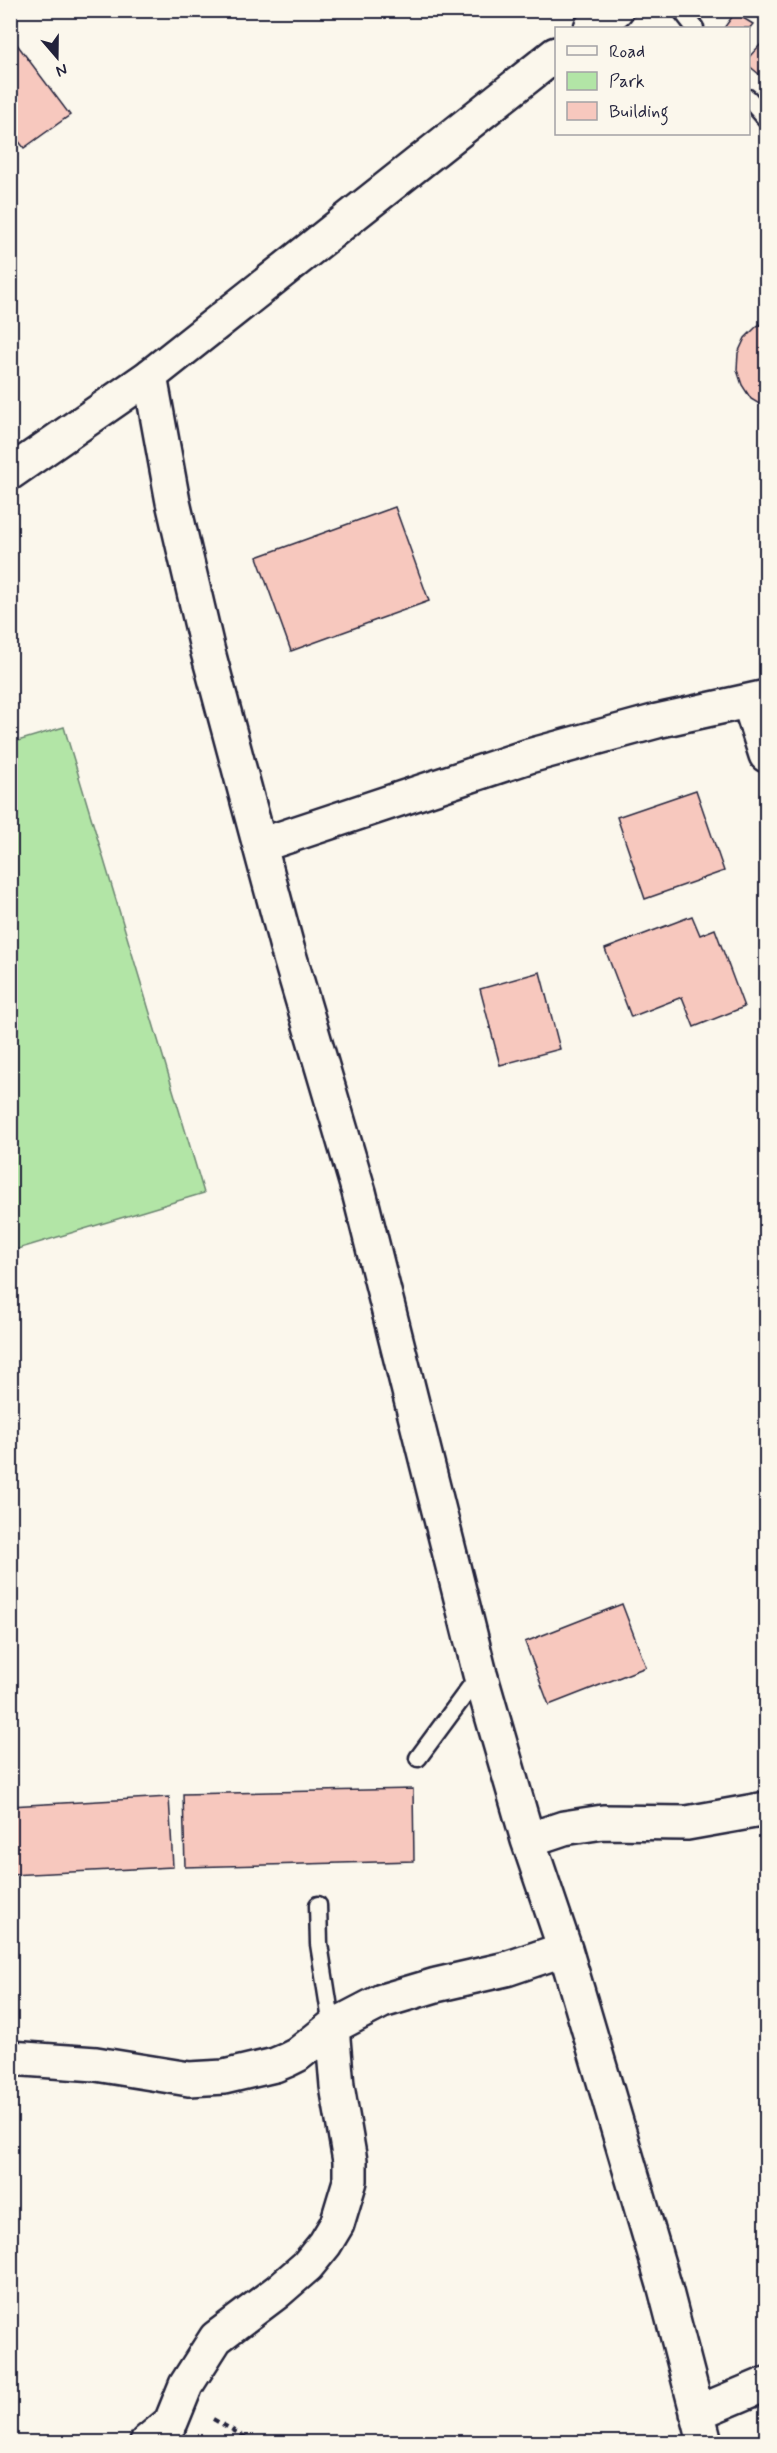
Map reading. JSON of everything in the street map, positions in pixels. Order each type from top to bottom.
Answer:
[{"type":"street","points":[[592,27],[616,10]]},
{"type":"street","points":[[10,473],[150,376],[555,55]]},
{"type":"street","points":[[150,376],[173,502],[208,652],[288,951],[358,1192],[480,1674],[528,1840],[565,1949],[665,2288],[701,2428],[766,2384]]},
{"type":"street","points":[[261,845],[529,756],[657,721],[758,699],[766,755]]},
{"type":"street","points":[[528,1840],[564,1828],[603,1822],[687,1823],[766,1809]]},
{"type":"street","points":[[10,2058],[96,2064],[189,2079],[224,2077],[287,2060],[297,2055],[332,2027],[367,2008],[408,1992],[506,1969],[565,1949]]},
{"type":"street","points":[[147,2442],[171,2422],[186,2385],[216,2338],[277,2292],[307,2265],[326,2244],[337,2224],[350,2181],[350,2161],[337,2086],[332,2027]]},
{"type":"lane","points":[[681,10],[694,27]]},
{"type":"lane","points":[[750,100],[766,119]]},
{"type":"lane","points":[[418,1758],[480,1674]]},
{"type":"lane","points":[[318,1905],[319,1944],[332,2027]]},
{"type":"path","points":[[181,2400],[254,2442]]},
{"type":"green space","points":[[64,727],[204,1193],[11,1251],[11,743]]},
{"type":"building","points":[[735,13],[753,24],[750,28],[725,27]]},
{"type":"building","points":[[10,35],[70,115],[24,148],[10,130]]},
{"type":"building","points":[[762,43],[766,47],[766,68],[760,75],[750,67],[750,56]]},
{"type":"building","points":[[766,321],[766,408],[751,399],[742,385],[737,370],[738,353],[745,338]]},
{"type":"building","points":[[395,507],[429,601],[291,651],[257,557]]},
{"type":"building","points":[[696,790],[724,871],[645,899],[617,817]]},
{"type":"building","points":[[692,916],[700,935],[715,929],[744,1007],[694,1027],[682,997],[631,1017],[605,949]]},
{"type":"building","points":[[540,972],[560,1049],[500,1065],[480,989]]},
{"type":"building","points":[[622,1604],[646,1667],[549,1705],[525,1642]]},
{"type":"building","points":[[413,1789],[414,1861],[185,1867],[183,1794]]},
{"type":"building","points":[[413,1789],[414,1861],[185,1867],[183,1794]]},
{"type":"building","points":[[169,1797],[173,1867],[10,1875],[10,1806]]},
{"type":"building","points":[[169,1797],[173,1867],[10,1875],[10,1806]]}]
